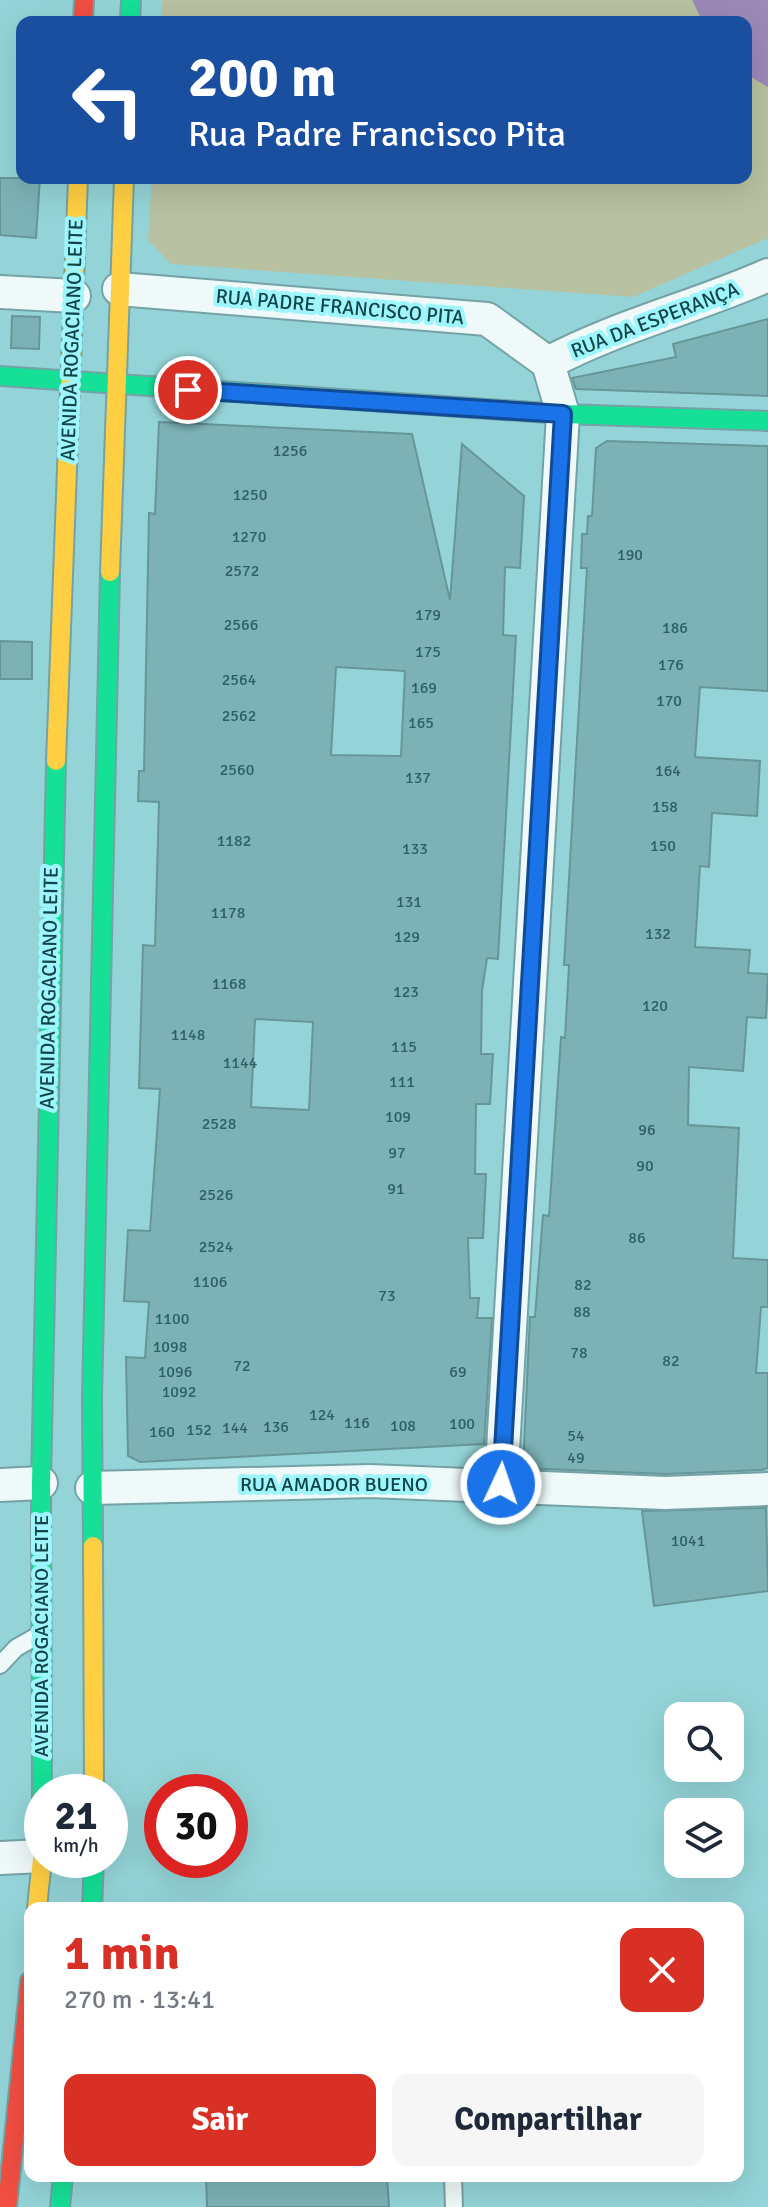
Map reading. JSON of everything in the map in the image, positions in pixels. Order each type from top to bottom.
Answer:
[{"type":"main road","name":"AVENIDA ROGACIANO LEITE","points":[[42,1774],[41,1483],[51,868],[78,184]]},
{"type":"main road","points":[[94,1774],[92,1488],[114,386],[124,184]]},
{"type":"main road","points":[[0,376],[563,414],[768,421]]},
{"type":"main road","points":[[38,1902],[40,1878]]},
{"type":"main road","points":[[92,1902],[93,1878]]},
{"type":"main road","points":[[7,2207],[24,2040]]},
{"type":"main road","points":[[60,2207],[62,2182]]},
{"type":"street","name":"RUA DA ESPERANÇA","points":[[501,1484],[563,414],[548,363],[585,344],[658,320],[768,275]]},
{"type":"street","name":"RUA PADRE FRANCISCO PITA","points":[[119,289],[487,319],[548,363]]},
{"type":"street","points":[[0,292],[74,296]]},
{"type":"street","name":"RUA AMADOR BUENO","points":[[92,1488],[370,1481],[665,1493],[768,1489]]},
{"type":"street","points":[[0,1485],[41,1483]]},
{"type":"street","points":[[0,1858],[24,1858]]},
{"type":"lane","points":[[0,1665],[16,1648],[41,1633]]},
{"type":"lane","points":[[453,2182],[454,2207]]},
{"type":"green space","points":[[162,0],[768,0],[768,238],[633,297],[171,264],[148,240],[152,184],[752,184],[752,16],[161,16]]},
{"type":"shaded area","points":[[692,0],[768,0],[768,87],[752,78],[752,16],[700,16]]},
{"type":"building","points":[[0,178],[16,178],[16,184],[40,184],[36,238],[0,235]]},
{"type":"building","points":[[12,316],[40,317],[39,349],[11,348]]},
{"type":"building","points":[[768,319],[768,396],[576,389],[572,378],[676,357],[673,344]]},
{"type":"building","points":[[159,422],[412,434],[450,600],[462,444],[524,496],[520,568],[505,567],[503,635],[516,636],[498,959],[487,958],[482,991],[481,1054],[493,1054],[490,1104],[476,1104],[475,1174],[486,1174],[483,1238],[468,1238],[470,1298],[479,1298],[477,1318],[492,1318],[484,1444],[140,1462],[128,1456],[126,1357],[145,1358],[149,1302],[124,1301],[128,1230],[150,1231],[160,1089],[139,1088],[143,945],[155,946],[159,802],[138,801],[139,771],[144,771],[149,513],[155,514]],"holes":[[[336,667],[405,671],[401,756],[331,755]],[[255,1019],[313,1022],[309,1110],[251,1107]]]},
{"type":"building","points":[[607,441],[768,446],[768,691],[700,687],[695,757],[760,761],[757,816],[712,813],[709,867],[700,866],[695,947],[750,950],[748,973],[768,974],[766,1018],[747,1017],[743,1071],[689,1067],[688,1125],[739,1128],[733,1258],[768,1260],[768,1307],[761,1307],[756,1373],[768,1373],[768,1468],[762,1470],[665,1474],[523,1468],[530,1317],[535,1317],[543,1215],[549,1216],[561,1037],[565,1038],[569,965],[564,965],[587,568],[581,568],[582,534],[587,534],[588,516],[592,516],[596,448]]},
{"type":"building","points":[[0,641],[32,642],[32,679],[0,679]]},
{"type":"building","points":[[766,1508],[768,1591],[654,1606],[642,1511]]},
{"type":"building","points":[[206,2182],[387,2182],[389,2207],[207,2207]]},
{"type":"traffic: fast","points":[[130,16],[131,0]]},
{"type":"traffic: fast","points":[[0,376],[563,414],[768,421]]},
{"type":"traffic: fast","points":[[93,1546],[92,1398],[110,572]]},
{"type":"traffic: fast","points":[[42,1774],[41,1483],[56,761]]},
{"type":"traffic: fast","points":[[92,1902],[93,1878]]},
{"type":"traffic: fast","points":[[60,2207],[62,2182]]},
{"type":"traffic: slow","points":[[56,761],[78,184]]},
{"type":"traffic: slow","points":[[110,572],[124,184]]},
{"type":"traffic: slow","points":[[93,1546],[94,1774]]},
{"type":"traffic: slow","points":[[38,1902],[40,1878]]},
{"type":"traffic: jam","points":[[83,16],[84,0]]},
{"type":"traffic: jam","points":[[7,2207],[24,2040]]},
{"type":"route","points":[[188,390],[563,414],[501,1484]]}]
